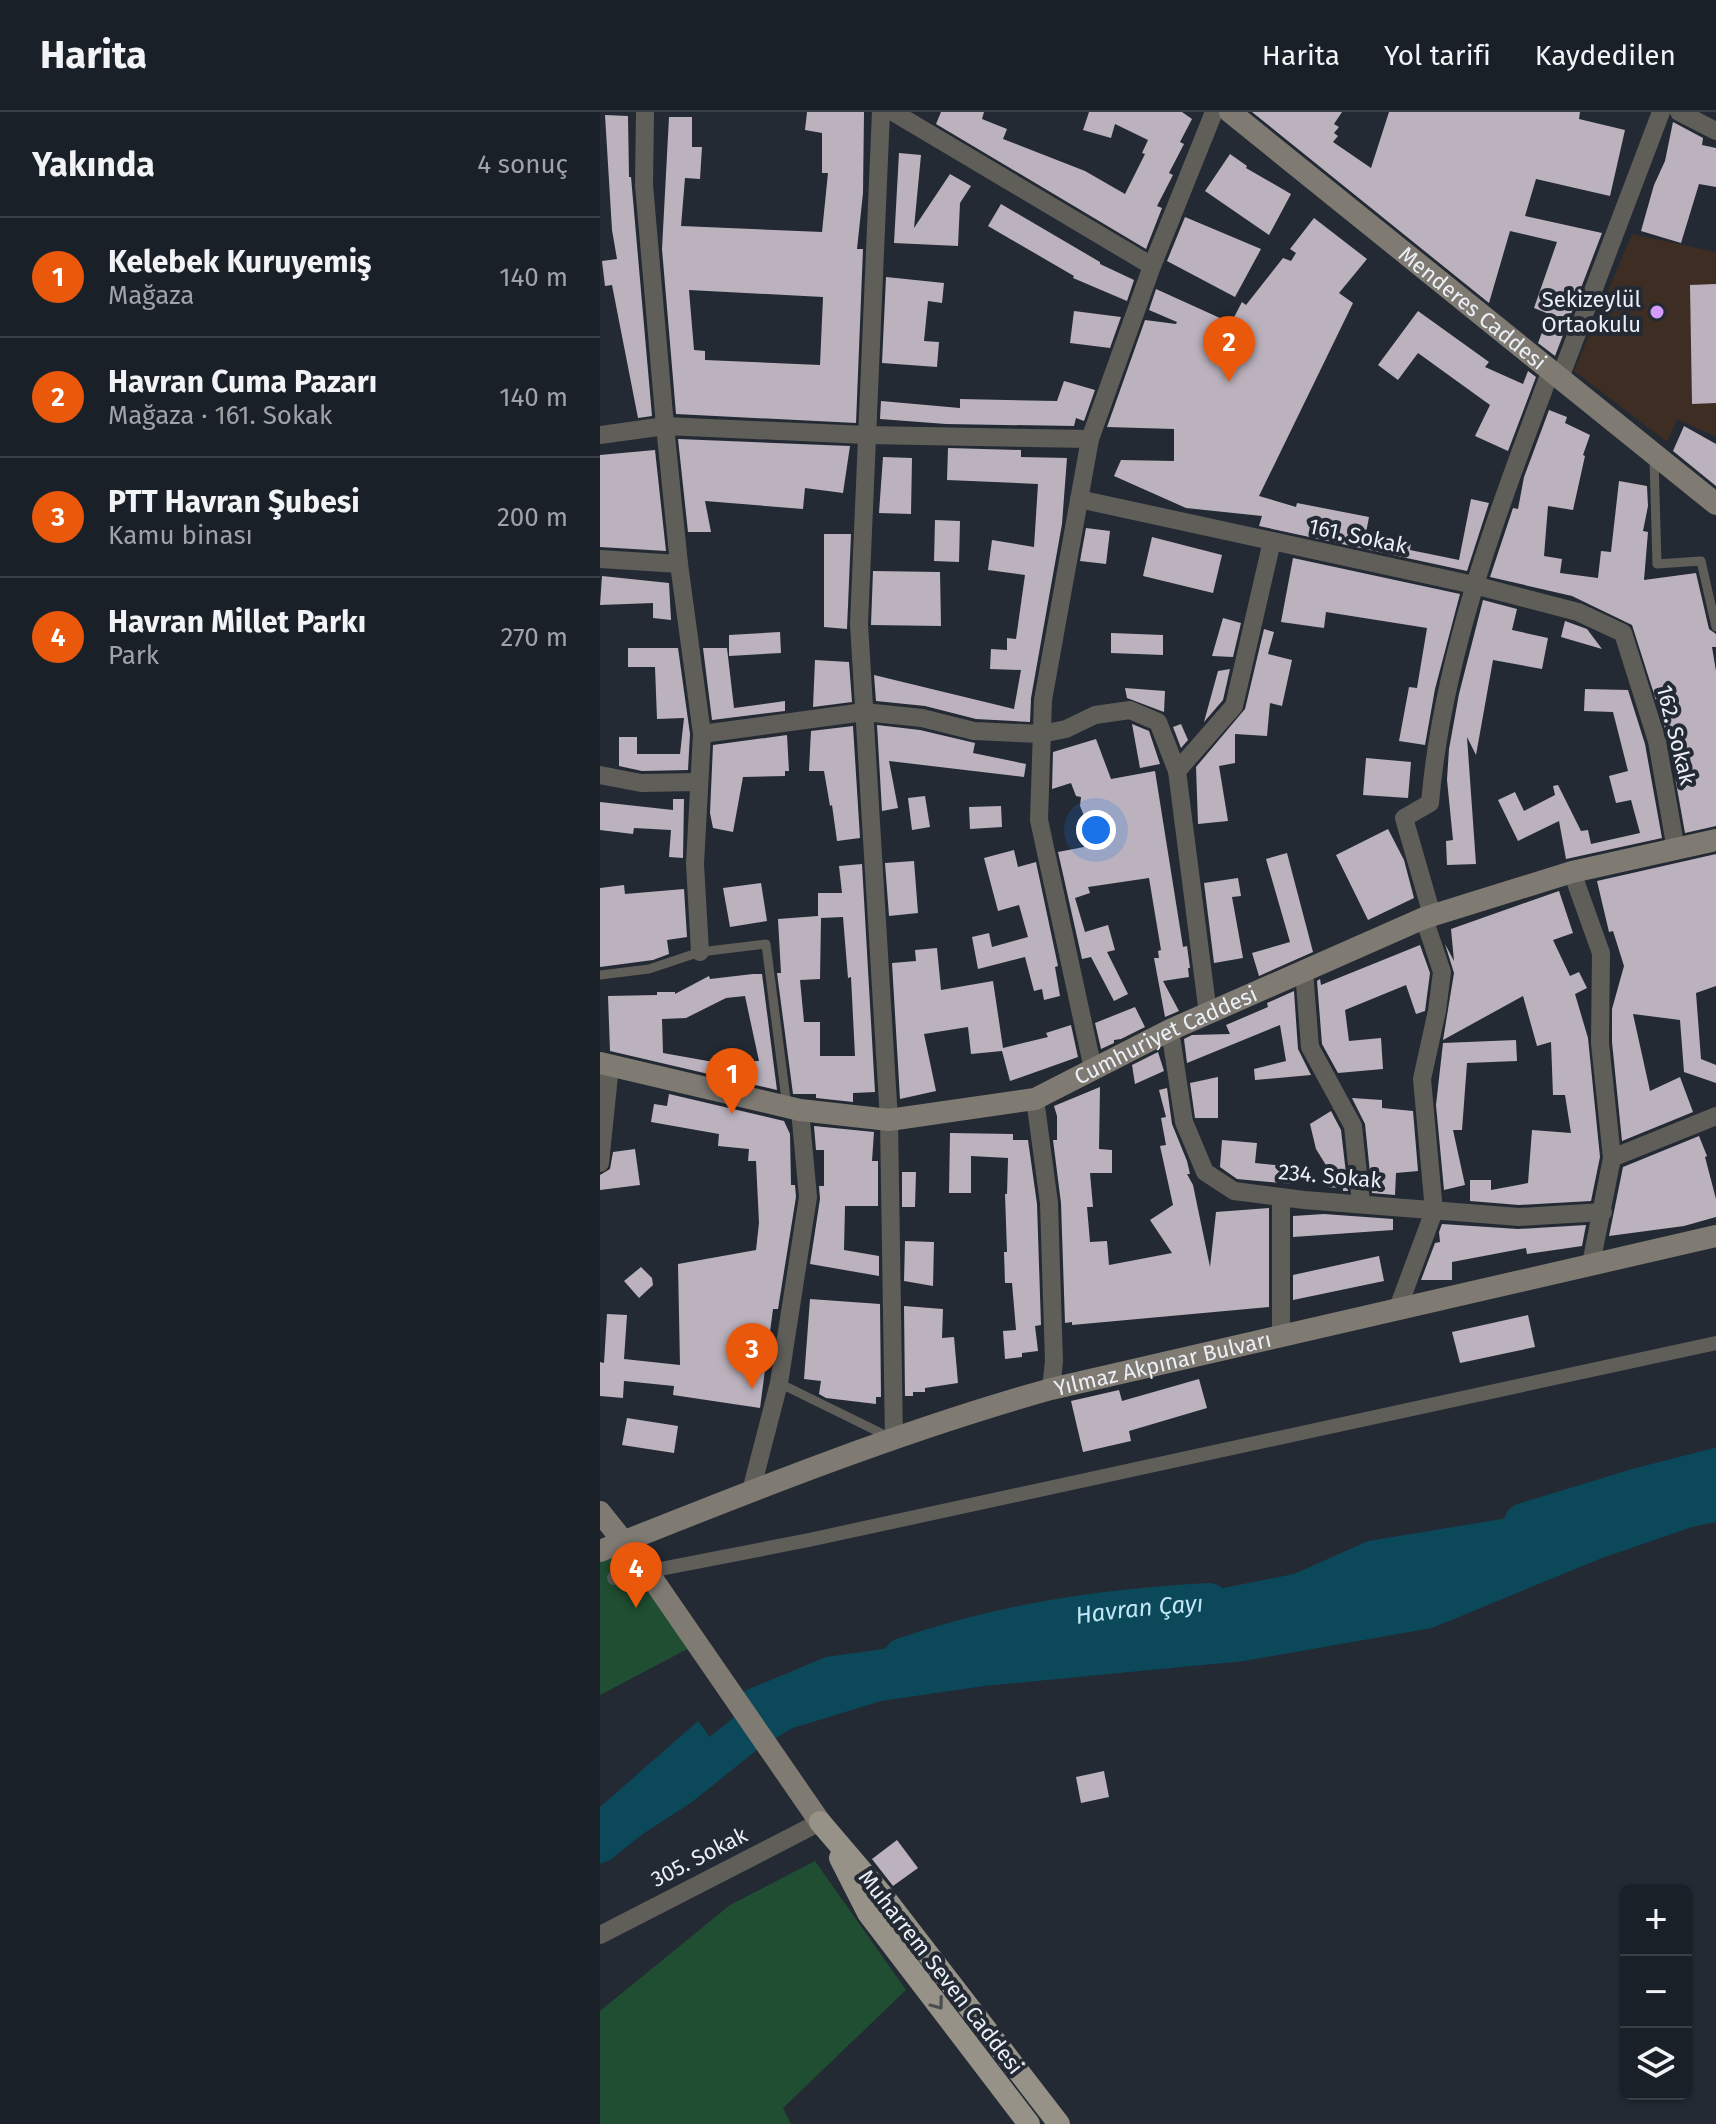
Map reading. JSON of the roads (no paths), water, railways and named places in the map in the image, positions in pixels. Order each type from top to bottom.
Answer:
[{"type":"main road","name":"Menderes Caddesi","points":[[1230,112],[1716,504]]},
{"type":"main road","name":"Cumhuriyet Caddesi","points":[[605,1065],[794,1108],[889,1120],[1035,1099],[1170,1030],[1428,917],[1572,872],[1716,840]]},
{"type":"main road","name":"Yılmaz Akpınar Bulvarı","points":[[600,1551],[751,1491],[998,1404],[1051,1389],[1716,1236]]},
{"type":"main road","name":"Muharrem Seven Caddesi","points":[[600,1512],[647,1571],[820,1822],[884,1897],[1057,2124]]},
{"type":"main road","name":"Muharrem Seven Caddesi","points":[[820,1822],[868,1913],[1029,2124]]},
{"type":"street","points":[[645,112],[644,185],[665,426],[679,564],[702,734],[695,864],[700,952]]},
{"type":"street","points":[[881,112],[859,624],[889,1120],[891,1411],[894,1440]]},
{"type":"street","points":[[893,112],[1152,266]]},
{"type":"street","points":[[1093,1069],[1039,820],[1043,700],[1090,439],[1152,266],[1214,112]]},
{"type":"street","points":[[1398,1308],[1434,1211],[1422,1079],[1442,972],[1404,818],[1430,803],[1435,745],[1474,585],[1661,112]]},
{"type":"street","points":[[1679,112],[1716,131]]},
{"type":"street","points":[[600,435],[665,426],[866,435],[1090,439]]},
{"type":"street","name":"161. Sokak","points":[[1079,499],[1474,585],[1578,612],[1623,633]]},
{"type":"street","points":[[1177,771],[1234,706],[1272,541]]},
{"type":"street","points":[[600,559],[679,564]]},
{"type":"street","name":"162. Sokak","points":[[1623,633],[1657,741],[1676,850]]},
{"type":"street","points":[[702,734],[864,712],[922,718],[974,731],[1041,734],[1066,729],[1095,715],[1130,710],[1158,722],[1177,771],[1208,1014]]},
{"type":"street","points":[[600,775],[641,783],[699,782]]},
{"type":"street","points":[[1572,872],[1601,953],[1600,1043],[1612,1158],[1591,1264]]},
{"type":"street","points":[[1304,971],[1310,1047],[1353,1126],[1361,1203]]},
{"type":"street","name":"234. Sokak","points":[[1170,1030],[1184,1122],[1205,1172],[1234,1191],[1519,1217],[1603,1212]]},
{"type":"street","points":[[600,1163],[605,1065]]},
{"type":"street","points":[[1035,1099],[1049,1203],[1054,1361],[1051,1389]]},
{"type":"street","points":[[751,1491],[779,1383],[808,1197],[794,1108]]},
{"type":"street","points":[[1612,1158],[1716,1116]]},
{"type":"street","points":[[1281,1197],[1281,1335]]},
{"type":"street","points":[[614,1578],[809,1540],[1716,1343]]},
{"type":"street","name":"305. Sokak","points":[[600,1935],[820,1822]]},
{"type":"lane","points":[[1654,454],[1657,564],[1701,561],[1716,627]]},
{"type":"lane","points":[[600,975],[649,969],[700,952],[766,944],[794,1108]]},
{"type":"lane","points":[[779,1383],[894,1440]]},
{"type":"water","points":[[1716,1464],[1716,1522],[1692,1527],[1602,1558],[1432,1628],[1244,1661],[984,1686],[881,1701],[793,1728],[775,1738],[742,1692],[826,1657],[912,1645],[1068,1631],[1203,1592],[1294,1574],[1368,1541],[1581,1506],[1669,1473]]},
{"type":"water","points":[[698,1721],[730,1765],[610,1860],[600,1864],[600,1807]]},
{"type":"waterway","name":"Havran Çayı","points":[[1524,1523],[1716,1468]]},
{"type":"waterway","name":"Havran Çayı","points":[[903,1658],[979,1635],[1054,1620],[1130,1609],[1209,1603]]},
{"type":"waterway","name":"Havran Çayı","points":[[600,1838],[680,1786],[745,1734],[792,1704]]},
{"type":"place","name":"Sekizeylül Ortaokulu","points":[[1657,312]]},
{"type":"place","name":"Havran Cuma Pazarı","points":[[1229,382]]},
{"type":"place","name":"Kelebek Kuruyemiş","points":[[732,1114]]},
{"type":"place","name":"PTT Havran Şubesi","points":[[752,1389]]},
{"type":"place","name":"Havran Millet Parkı","points":[[636,1608]]}]
